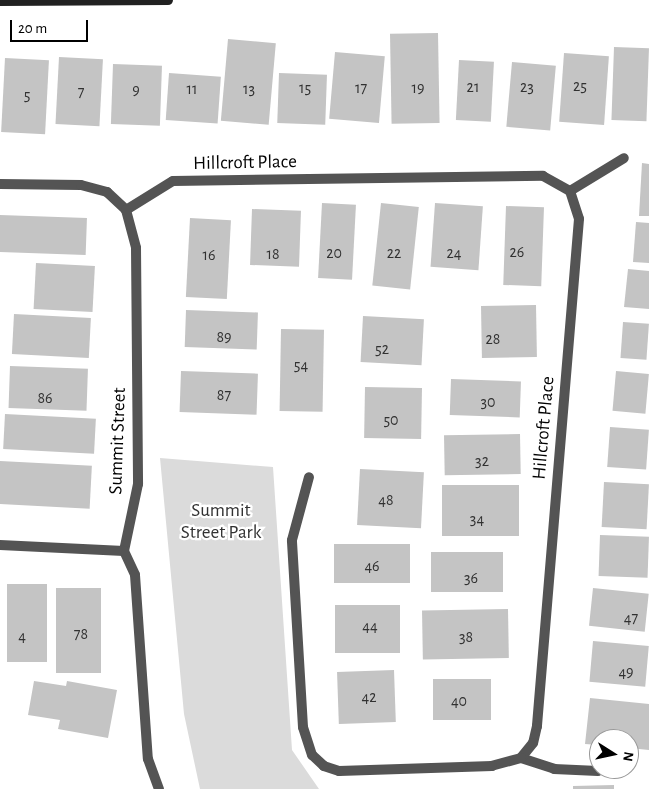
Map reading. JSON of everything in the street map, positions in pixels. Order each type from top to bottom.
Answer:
[{"type":"main road","points":[[0,1],[168,0]]},
{"type":"street","points":[[570,191],[624,158]]},
{"type":"street","name":"Hillcroft Place","points":[[126,210],[173,181],[543,176],[560,182],[570,191],[579,218],[538,716],[532,743],[521,758]]},
{"type":"street","points":[[0,184],[81,185],[107,192],[126,210]]},
{"type":"street","name":"Summit Street","points":[[124,551],[138,484],[136,248],[126,210]]},
{"type":"street","points":[[309,477],[292,540],[303,727],[312,755],[324,766],[339,771],[492,766],[521,758],[554,769],[589,771]]},
{"type":"street","points":[[0,545],[124,551],[135,575],[148,759],[159,789]]},
{"type":"green space","name":"Summit Street Park","points":[[160,458],[273,467],[292,750],[319,789],[200,789],[184,714]]},
{"type":"building","points":[[438,33],[440,123],[392,124],[390,34]]},
{"type":"building","points":[[228,39],[276,43],[269,125],[221,121]]},
{"type":"building","points":[[614,47],[649,48],[646,121],[611,120]]},
{"type":"building","points":[[335,52],[385,56],[379,123],[329,119]]},
{"type":"building","points":[[564,53],[609,56],[604,125],[559,122]]},
{"type":"building","points":[[59,57],[103,59],[99,126],[55,124]]},
{"type":"building","points":[[5,58],[49,60],[45,134],[1,132]]},
{"type":"building","points":[[459,60],[494,62],[491,122],[456,120]]},
{"type":"building","points":[[512,62],[556,66],[550,131],[506,127]]},
{"type":"building","points":[[113,64],[162,66],[160,126],[111,124]]},
{"type":"building","points":[[169,73],[221,77],[218,124],[166,120]]},
{"type":"building","points":[[279,73],[327,75],[325,125],[277,123]]},
{"type":"building","points":[[642,163],[649,164],[649,216],[639,216]]},
{"type":"building","points":[[322,203],[356,205],[352,280],[318,278]]},
{"type":"building","points":[[381,203],[419,207],[410,290],[372,286]]},
{"type":"building","points":[[435,203],[483,206],[478,270],[431,267]]},
{"type":"building","points":[[506,206],[544,207],[541,286],[503,285]]},
{"type":"building","points":[[252,209],[301,211],[299,267],[250,265]]},
{"type":"building","points":[[0,215],[87,218],[86,255],[0,252]]},
{"type":"building","points":[[190,218],[231,220],[227,299],[186,297]]},
{"type":"building","points":[[636,222],[649,223],[649,263],[633,262]]},
{"type":"building","points":[[36,263],[95,266],[93,312],[34,309]]},
{"type":"building","points":[[628,269],[649,271],[649,309],[624,307]]},
{"type":"building","points":[[536,305],[537,357],[482,358],[481,306]]},
{"type":"building","points":[[186,310],[258,313],[257,349],[185,347]]},
{"type":"building","points":[[14,314],[91,318],[89,358],[12,354]]},
{"type":"building","points":[[363,316],[424,319],[422,365],[361,362]]},
{"type":"building","points":[[623,322],[649,324],[646,360],[620,358]]},
{"type":"building","points":[[281,329],[324,330],[323,412],[280,411]]},
{"type":"building","points":[[10,366],[88,369],[86,411],[9,408]]},
{"type":"building","points":[[181,371],[258,374],[257,415],[180,412]]},
{"type":"building","points":[[616,371],[649,374],[645,414],[613,411]]},
{"type":"building","points":[[451,379],[521,381],[520,417],[450,415]]},
{"type":"building","points":[[365,387],[422,388],[421,439],[364,438]]},
{"type":"building","points":[[5,414],[96,419],[94,454],[3,449]]},
{"type":"building","points":[[610,427],[649,430],[646,470],[607,467]]},
{"type":"building","points":[[520,434],[521,474],[445,475],[444,435]]},
{"type":"building","points":[[0,461],[92,466],[90,509],[0,504]]},
{"type":"building","points":[[360,469],[424,472],[421,528],[357,525]]},
{"type":"building","points":[[604,482],[649,484],[647,529],[602,527]]},
{"type":"building","points":[[442,485],[519,485],[519,536],[442,536]]},
{"type":"building","points":[[600,535],[649,537],[648,578],[599,576]]},
{"type":"building","points":[[334,544],[410,544],[410,583],[334,583]]},
{"type":"building","points":[[431,552],[503,552],[503,592],[431,592]]},
{"type":"building","points":[[7,584],[47,584],[47,662],[7,662]]},
{"type":"building","points":[[56,588],[101,588],[101,673],[56,673]]},
{"type":"building","points":[[593,588],[649,594],[645,632],[589,626]]},
{"type":"building","points":[[335,605],[400,605],[400,653],[335,653]]},
{"type":"building","points":[[508,609],[509,658],[423,659],[422,611]]},
{"type":"building","points":[[593,641],[649,646],[645,687],[589,682]]},
{"type":"building","points":[[394,670],[396,722],[339,724],[337,672]]},
{"type":"building","points":[[433,679],[491,679],[491,720],[433,720]]},
{"type":"building","points":[[34,681],[66,686],[67,681],[117,690],[108,738],[58,729],[60,720],[28,715]]},
{"type":"building","points":[[590,698],[649,704],[649,750],[639,749],[639,729],[589,729],[589,744],[585,744]]},
{"type":"building","points":[[614,785],[614,789],[573,789],[573,786]]}]
